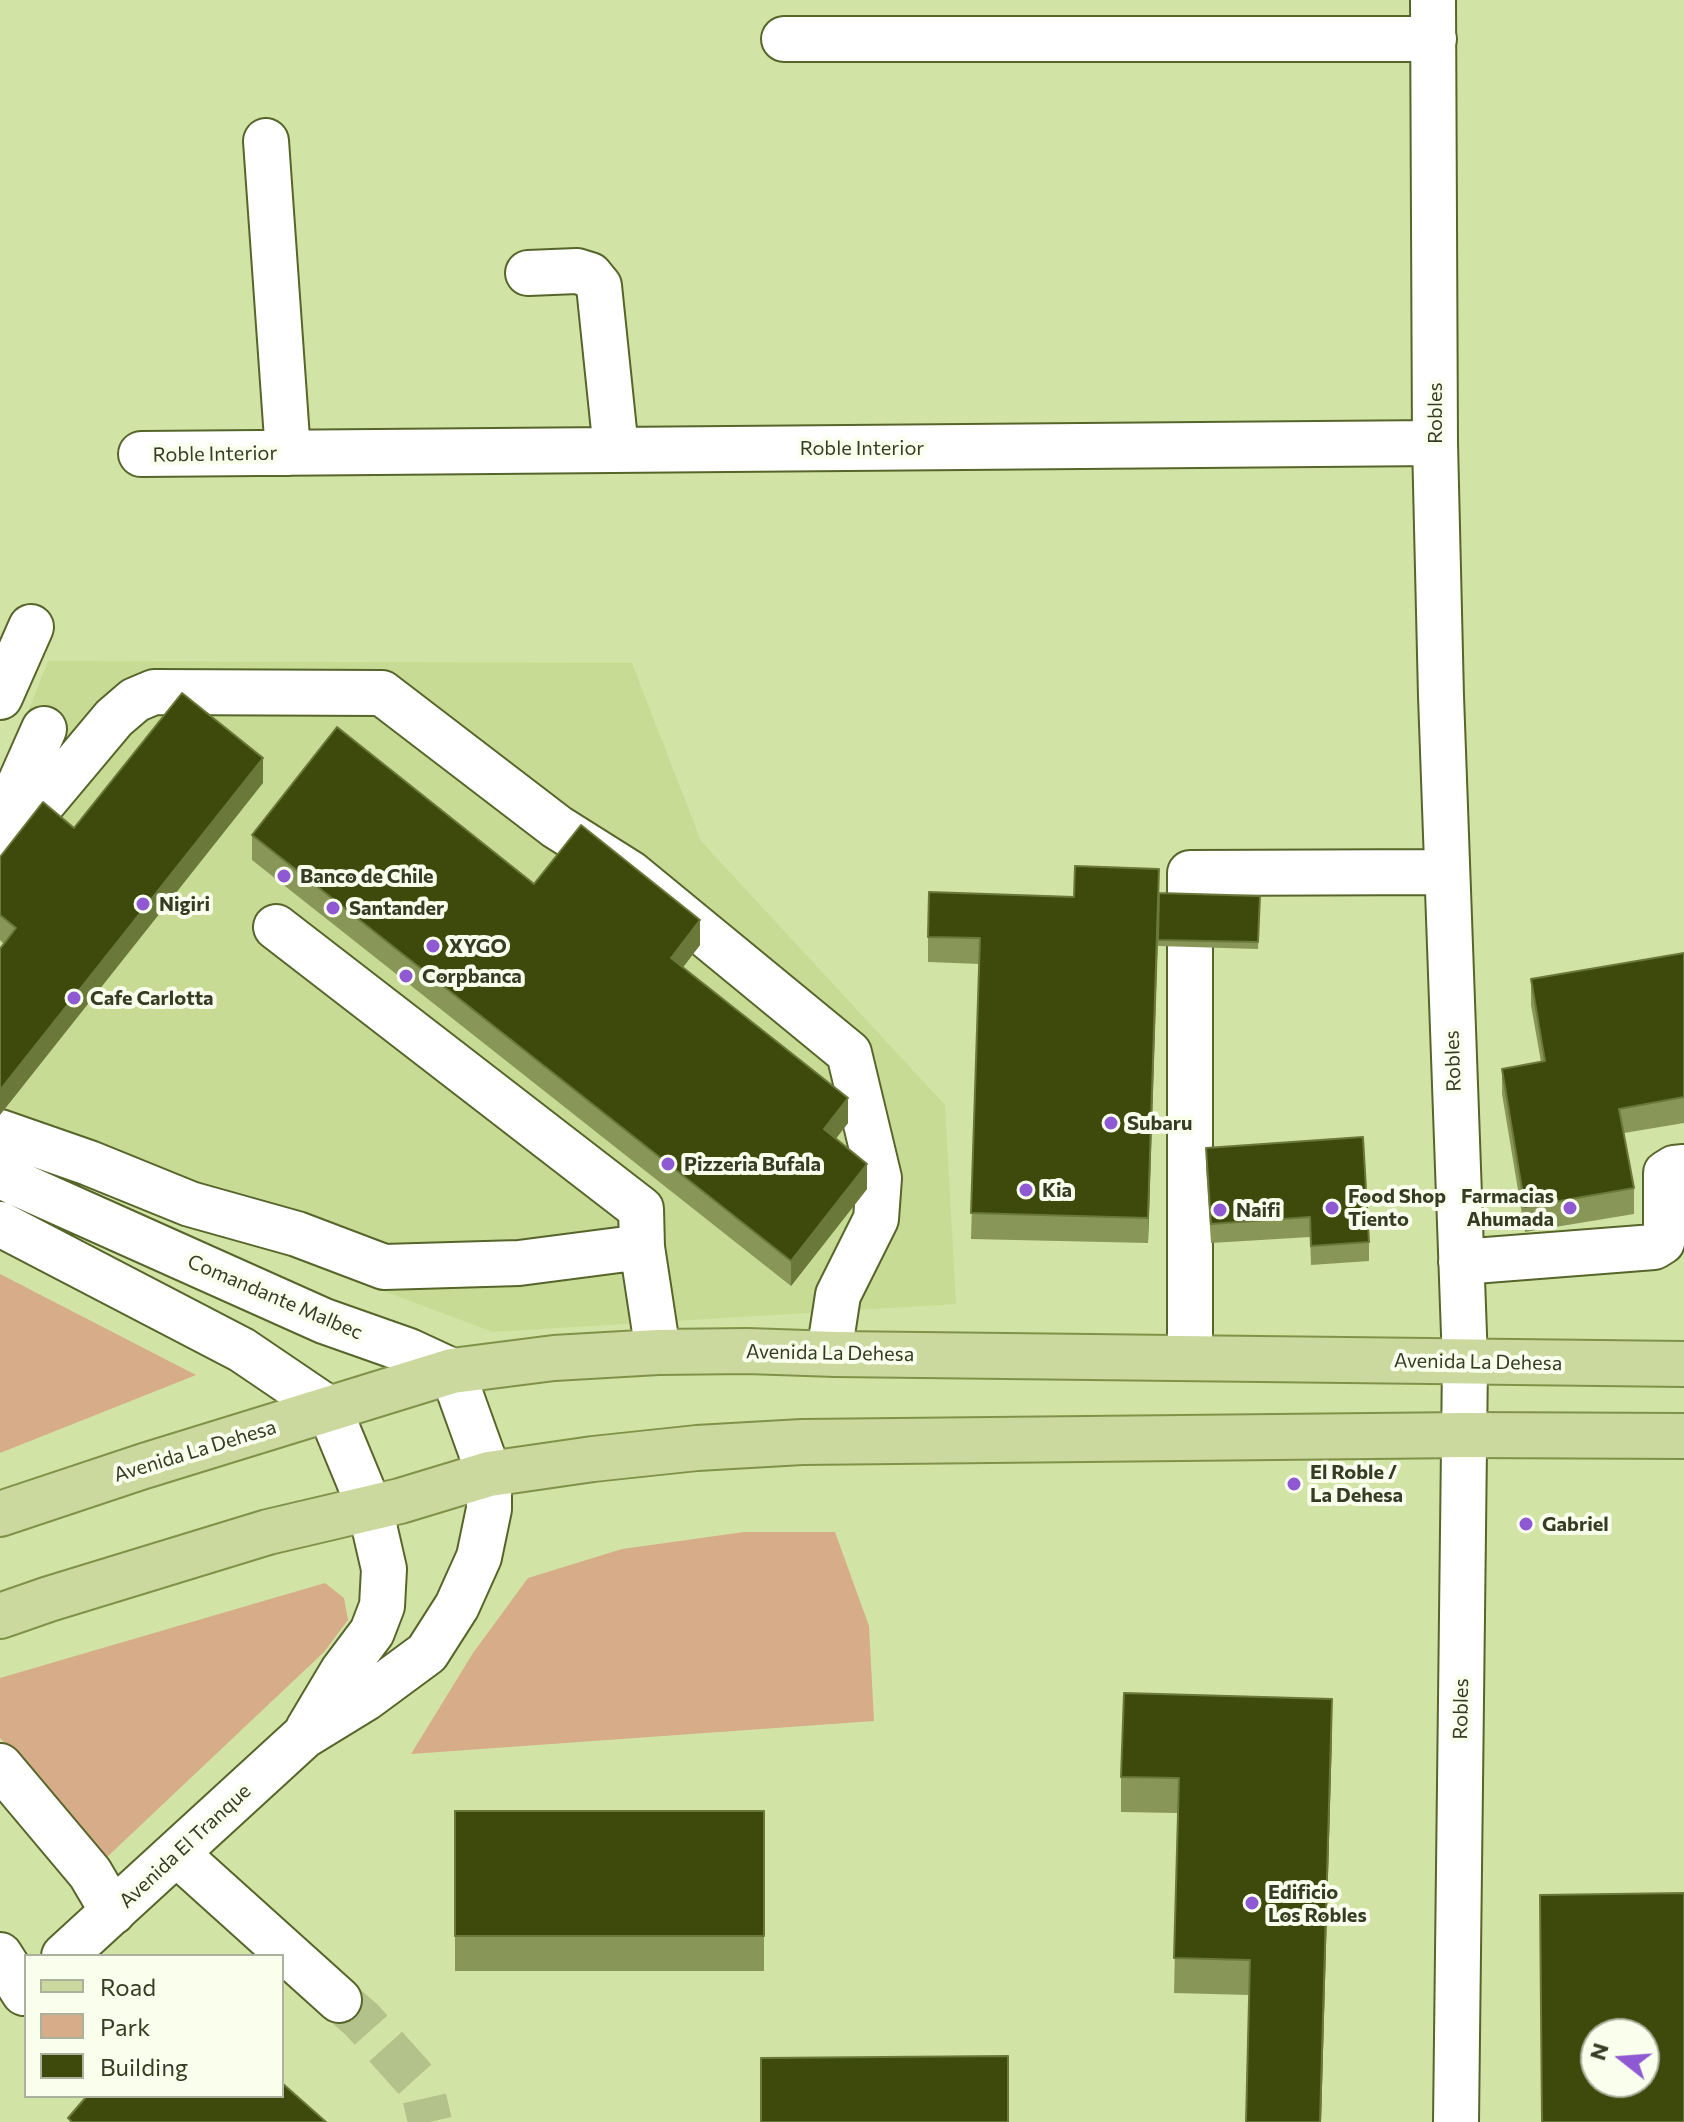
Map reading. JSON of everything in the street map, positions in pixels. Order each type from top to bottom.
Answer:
[{"type":"main road","name":"Avenida La Dehesa","points":[[0,1514],[452,1371],[554,1358],[747,1351],[1684,1364]]},
{"type":"main road","points":[[0,1616],[253,1536],[370,1508],[489,1474],[608,1457],[802,1442],[1465,1435],[1684,1436]]},
{"type":"street","points":[[784,39],[1434,20]]},
{"type":"street","name":"Robles","points":[[1434,20],[1435,443],[1446,872],[1465,1362],[1456,2122]]},
{"type":"street","name":"Roble Interior","points":[[266,141],[288,453]]},
{"type":"street","points":[[528,273],[577,271],[590,275],[599,286],[616,450]]},
{"type":"street","name":"Roble Interior","points":[[141,454],[1435,443]]},
{"type":"street","points":[[0,697],[31,627]]},
{"type":"street","points":[[0,854],[114,718],[135,700],[154,692],[382,693],[557,827],[630,873],[849,1053],[879,1178],[876,1219],[838,1295],[832,1334],[836,1354]]},
{"type":"street","points":[[0,828],[44,729]]},
{"type":"street","points":[[488,743],[581,815],[630,873]]},
{"type":"street","points":[[1190,901],[1190,873],[1446,872]]},
{"type":"street","points":[[276,927],[641,1209],[642,1247],[658,1352]]},
{"type":"street","points":[[1190,947],[1190,1358]]},
{"type":"street","points":[[0,1132],[89,1163],[190,1204],[297,1234],[384,1267],[519,1263],[642,1247]]},
{"type":"street","points":[[1461,1262],[1654,1247],[1662,1242],[1666,1229],[1666,1173],[1684,1167]]},
{"type":"street","name":"Comandante Malbec","points":[[0,1176],[324,1321],[409,1351],[452,1371]]},
{"type":"street","points":[[0,1224],[242,1350],[329,1409],[370,1508]]},
{"type":"street","points":[[452,1371],[489,1474]]},
{"type":"street","name":"Avenida El Tranque","points":[[66,1954],[304,1736],[366,1698],[427,1653],[457,1606],[479,1557],[489,1509],[489,1474]]},
{"type":"street","name":"Avenida El Tranque","points":[[304,1736],[342,1672],[372,1632],[382,1606],[384,1569],[370,1508]]},
{"type":"street","points":[[0,1766],[90,1873],[113,1912]]},
{"type":"street","points":[[177,1854],[339,2000]]},
{"type":"street","points":[[0,1955],[17,1998]]},
{"type":"shaded area","points":[[48,661],[632,663],[701,841],[945,1105],[956,1304],[493,1332],[9,1151],[0,1145],[0,781]]},
{"type":"green space","points":[[0,1274],[196,1375],[0,1453]]},
{"type":"green space","points":[[744,1532],[835,1532],[869,1626],[874,1721],[411,1754],[473,1653],[528,1578],[622,1549]]},
{"type":"green space","points":[[325,1583],[344,1598],[348,1620],[324,1652],[106,1858],[0,1738],[0,1678]]},
{"type":"building","points":[[182,693],[263,758],[0,1090],[0,949],[16,928],[0,915],[0,857],[43,802],[74,828]]},
{"type":"building","points":[[337,727],[534,884],[581,825],[700,920],[671,958],[848,1098],[824,1129],[867,1164],[791,1261],[252,835]]},
{"type":"building","points":[[1075,866],[1159,869],[1148,1218],[971,1213],[980,938],[928,937],[929,892],[1074,897]]},
{"type":"building","points":[[1159,893],[1260,896],[1258,942],[1158,940]]},
{"type":"building","points":[[1684,953],[1684,1097],[1619,1109],[1634,1188],[1525,1207],[1502,1069],[1545,1061],[1531,979]]},
{"type":"building","points":[[1363,1137],[1369,1242],[1311,1246],[1310,1217],[1211,1224],[1206,1148]]},
{"type":"building","name":"Edificio Los Robles","points":[[1124,1693],[1332,1699],[1320,2122],[1246,2122],[1250,1960],[1174,1958],[1179,1778],[1121,1777]]},
{"type":"building","points":[[455,1811],[764,1811],[764,1936],[455,1936]]},
{"type":"building","points":[[1684,1893],[1684,2122],[1542,2122],[1540,1895]]},
{"type":"building","points":[[1008,2056],[1008,2122],[761,2122],[761,2058]]},
{"type":"building","points":[[284,2085],[326,2122],[72,2122],[68,2118],[85,2098],[284,2098]]},
{"type":"tunnel","points":[[339,2000],[362,2020],[422,2087],[430,2122]]},
{"type":"place","name":"Banco de Chile","points":[[284,876]]},
{"type":"place","name":"Nigiri","points":[[143,904]]},
{"type":"place","name":"Santander","points":[[333,908]]},
{"type":"place","name":"XYGO","points":[[433,946]]},
{"type":"place","name":"Corpbanca","points":[[406,976]]},
{"type":"place","name":"Cafe Carlotta","points":[[74,998]]},
{"type":"place","name":"Subaru","points":[[1111,1123]]},
{"type":"place","name":"Pizzeria Bufala","points":[[668,1164]]},
{"type":"place","name":"Kia","points":[[1026,1190]]},
{"type":"place","name":"Food Shop Tiento","points":[[1332,1208]]},
{"type":"place","name":"Farmacias Ahumada","points":[[1570,1208]]},
{"type":"place","name":"Naifi","points":[[1220,1210]]},
{"type":"place","name":"El Roble / La Dehesa","points":[[1294,1484]]},
{"type":"place","name":"Gabriel","points":[[1526,1524]]},
{"type":"place","name":"Edificio Los Robles","points":[[1252,1903]]}]
